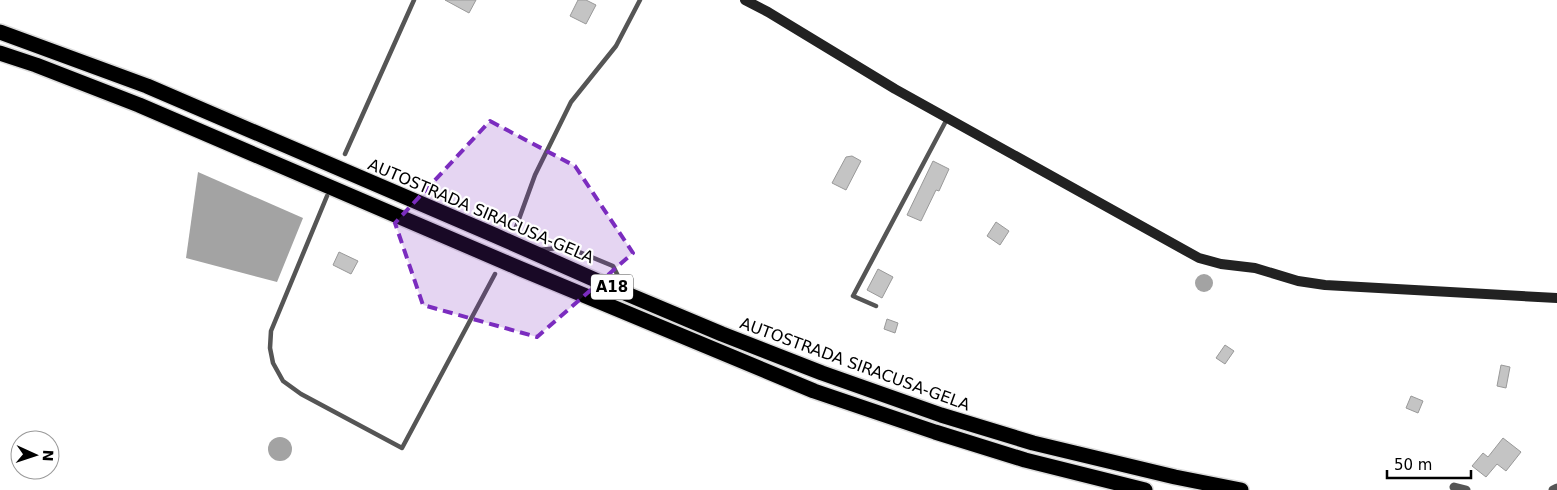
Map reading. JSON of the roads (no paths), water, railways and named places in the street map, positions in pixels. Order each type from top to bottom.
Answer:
[{"type":"highway","name":"AUTOSTRADA SIRACUSA-GELA","points":[[0,32],[146,86],[627,294],[822,373],[941,415],[1033,443],[1175,477],[1241,490]]},
{"type":"highway","name":"A18","points":[[0,53],[139,105],[520,269],[814,391],[1025,460],[1145,490]]},
{"type":"street","points":[[745,0],[895,89],[1199,258],[1221,264],[1255,268],[1298,281],[1557,298]]},
{"type":"street","points":[[1454,487],[1466,490]]},
{"type":"street","points":[[1553,490],[1557,488]]},
{"type":"lane","points":[[345,154],[414,0]]},
{"type":"lane","points":[[514,230],[535,175],[570,102],[616,46],[640,0]]},
{"type":"lane","points":[[876,306],[853,296],[948,118]]},
{"type":"lane","points":[[327,196],[271,331],[270,348],[272,363],[283,381],[301,394],[402,448],[495,274]]}]
